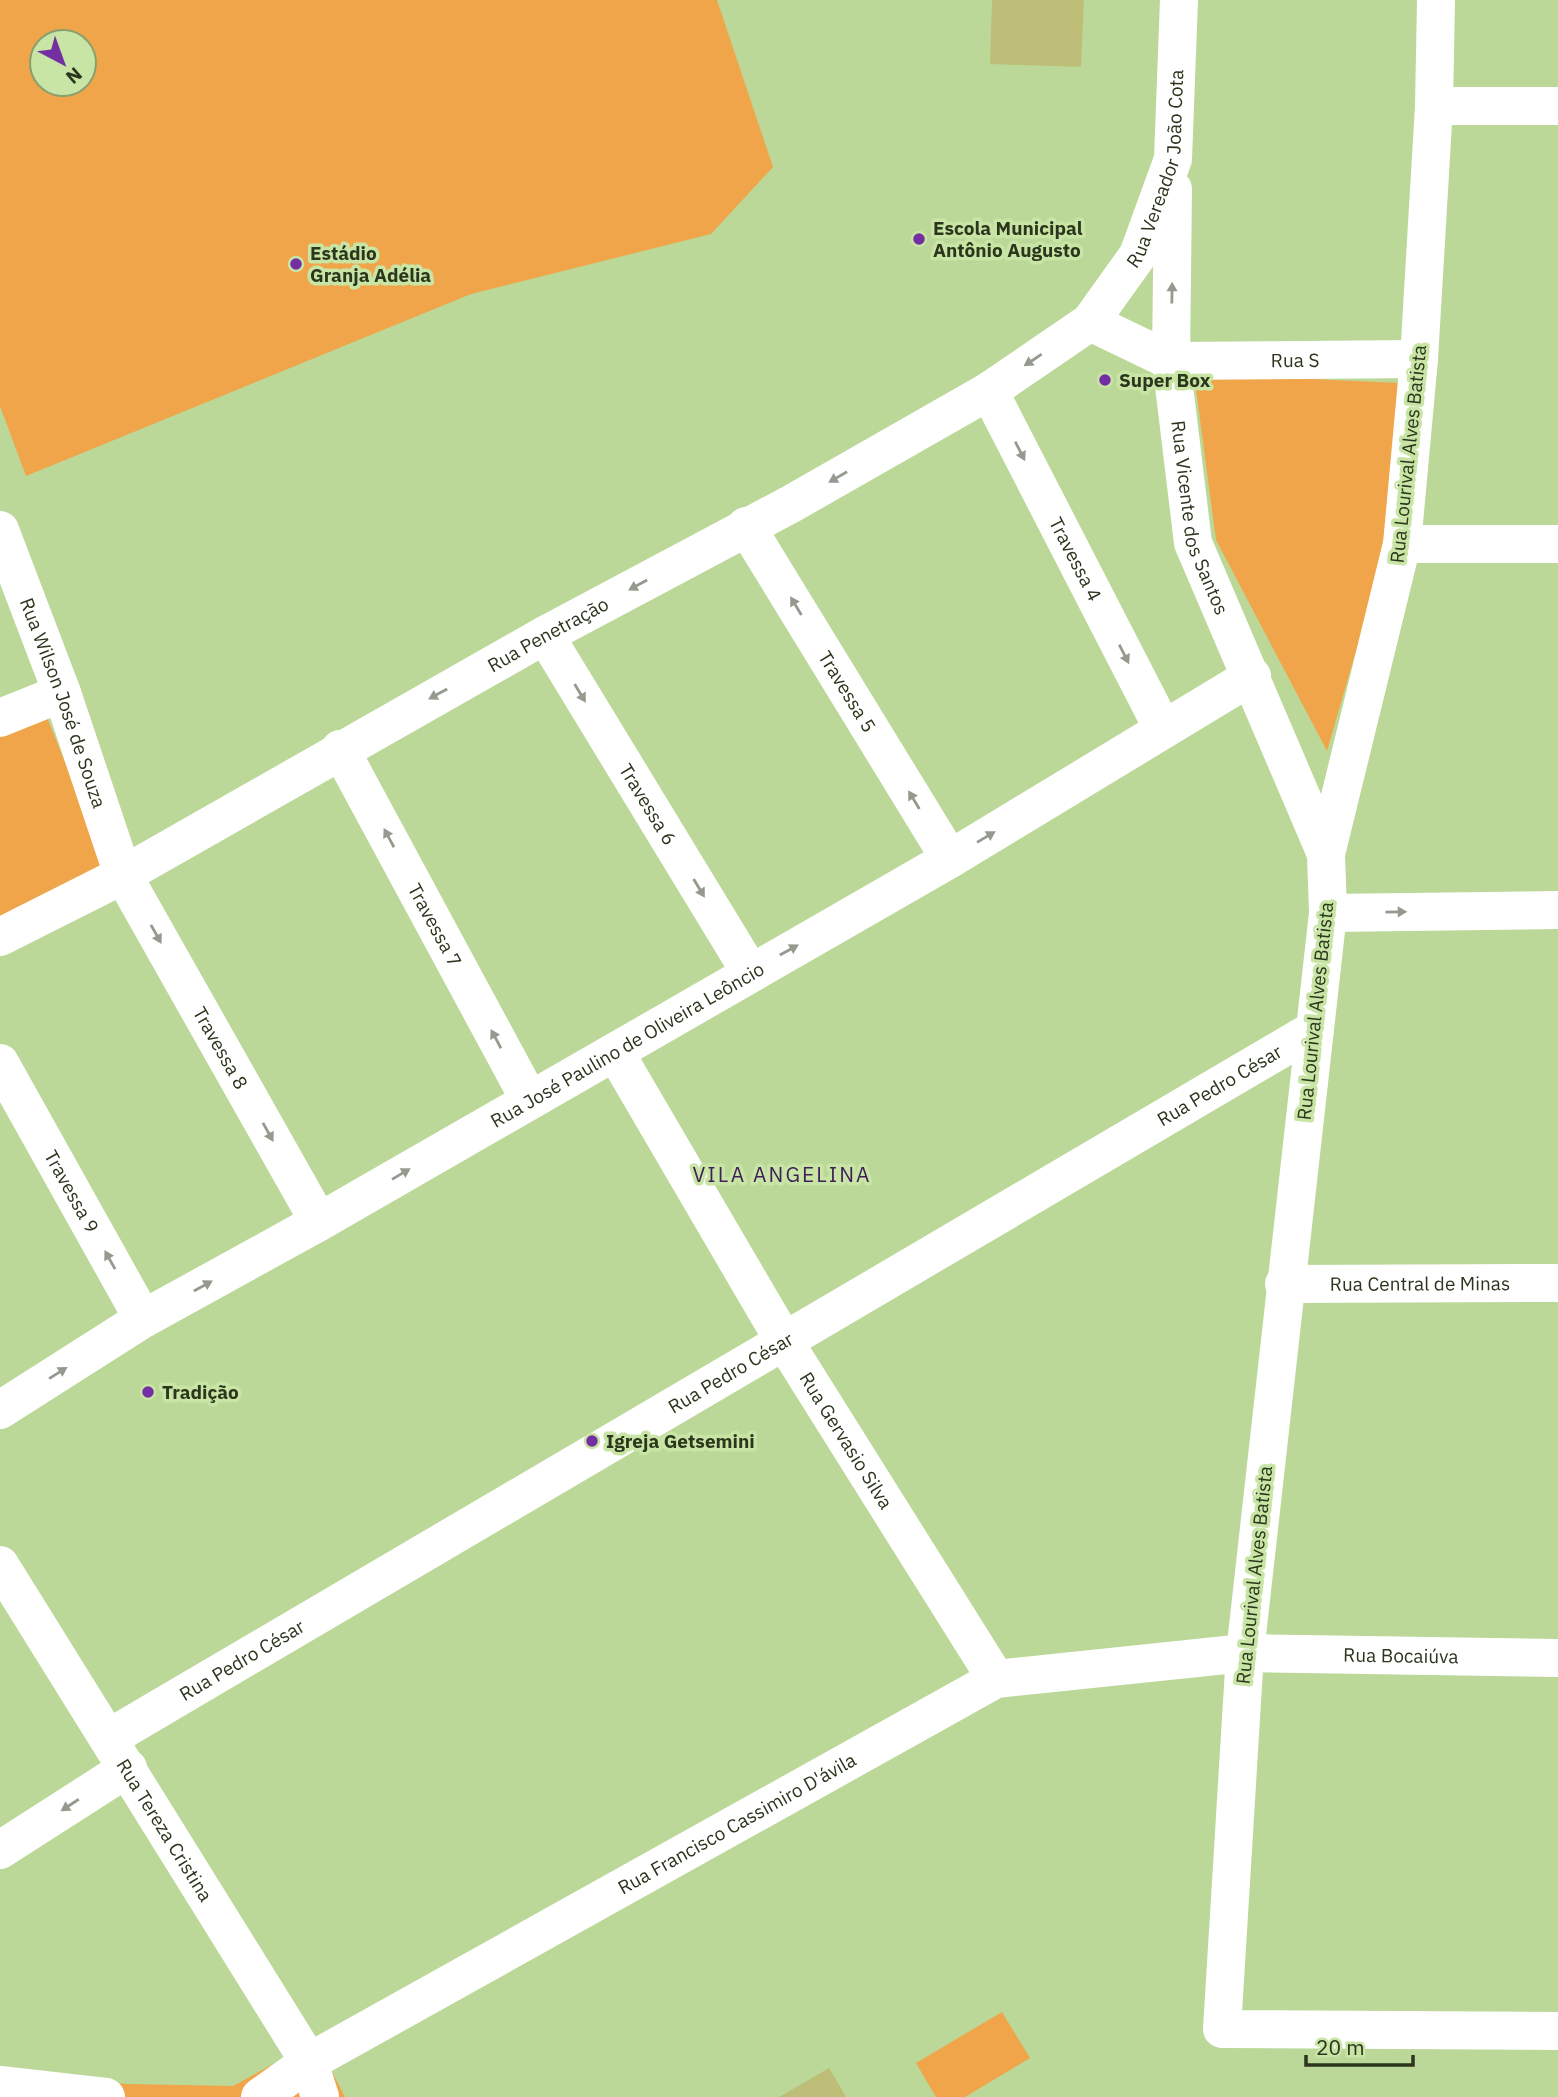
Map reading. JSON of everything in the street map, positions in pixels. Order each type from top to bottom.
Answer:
[{"type":"street","name":"Rua Vereador João Cota","points":[[1090,322],[1138,255],[1173,159],[1179,0]]},
{"type":"street","name":"Rua Lourival Alves Batista","points":[[1436,0],[1434,106],[1419,359],[1402,544],[1326,854],[1328,913],[1284,1284],[1245,1653],[1222,2029],[1558,2031]]},
{"type":"street","points":[[1434,106],[1558,106]]},
{"type":"street","name":"Rua Vicente dos Santos","points":[[1173,159],[1171,361],[1193,543],[1326,854]]},
{"type":"street","points":[[1090,322],[1171,361]]},
{"type":"street","name":"Rua Penetração","points":[[0,937],[123,875],[340,749],[545,635],[791,504],[989,391],[1090,322]]},
{"type":"street","name":"Rua S","points":[[1171,361],[1419,359]]},
{"type":"street","name":"Travessa 4","points":[[989,391],[1163,729]]},
{"type":"street","name":"Travessa 5","points":[[746,526],[950,859]]},
{"type":"street","name":"Rua Wilson José de Souza","points":[[0,530],[62,693],[123,875]]},
{"type":"street","points":[[1402,544],[1558,544]]},
{"type":"street","name":"Travessa 6","points":[[545,635],[750,972]]},
{"type":"street","name":"Rua José Paulino de Oliveira Leôncio","points":[[0,1410],[143,1319],[319,1222],[950,859],[1252,676]]},
{"type":"street","points":[[0,718],[62,693]]},
{"type":"street","name":"Travessa 7","points":[[340,749],[529,1099]]},
{"type":"street","name":"Travessa 8","points":[[123,875],[319,1222]]},
{"type":"street","points":[[1328,913],[1558,910]]},
{"type":"street","name":"Rua Pedro César","points":[[0,1850],[118,1753],[784,1341],[1315,1028]]},
{"type":"street","name":"Rua Gervasio Silva","points":[[615,1052],[784,1341],[996,1679]]},
{"type":"street","name":"Travessa 9","points":[[0,1063],[143,1319]]},
{"type":"street","name":"Rua Central de Minas","points":[[1284,1284],[1558,1283]]},
{"type":"street","name":"Rua Tereza Cristina","points":[[0,1565],[118,1753],[314,2079]]},
{"type":"street","name":"Rua Bocaiúva","points":[[1245,1653],[1558,1658]]},
{"type":"street","name":"Rua Francisco Cassimiro D'ávila","points":[[260,2097],[314,2079],[996,1679],[1245,1653]]},
{"type":"street","points":[[0,2085],[106,2097]]},
{"type":"shaded area","name":"Estádio Granja Adélia","points":[[0,0],[717,0],[773,167],[711,234],[471,294],[26,476],[0,406]]},
{"type":"shaded area","points":[[1194,374],[1401,383],[1389,537],[1327,751],[1216,540]]},
{"type":"shaded area","points":[[44,710],[106,864],[0,920],[0,728]]},
{"type":"shaded area","points":[[1002,2012],[1030,2058],[965,2097],[936,2097],[916,2063]]},
{"type":"shaded area","points":[[316,2041],[345,2097],[0,2097],[0,2074],[128,2084],[233,2086]]},
{"type":"building","points":[[992,0],[1084,0],[1081,67],[990,64]]},
{"type":"building","points":[[829,2068],[846,2097],[779,2097]]},
{"type":"place","name":"Escola Municipal Antônio Augusto","points":[[919,239]]},
{"type":"place","name":"Estádio Granja Adélia","points":[[296,264]]},
{"type":"place","name":"Super Box","points":[[1105,380]]},
{"type":"place","name":"Tradição","points":[[148,1392]]},
{"type":"place","name":"Igreja Getsemini","points":[[592,1441]]},
{"type":"district","name":"VILA ANGELINA","points":[[782,1174]]}]
